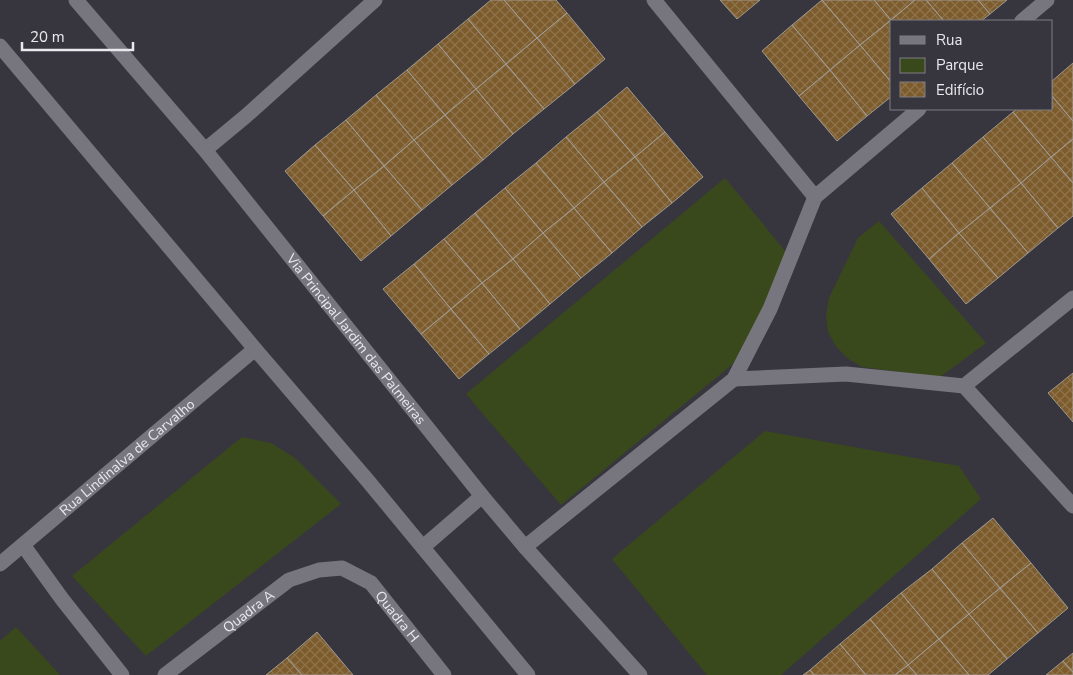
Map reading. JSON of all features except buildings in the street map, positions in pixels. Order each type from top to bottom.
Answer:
[{"type":"street","name":"Via Principal Jardim das Palmeiras","points":[[76,0],[205,150],[482,496],[525,547],[640,675]]},
{"type":"street","points":[[205,150],[254,110],[375,0]]},
{"type":"street","points":[[654,0],[815,198]]},
{"type":"street","points":[[1023,20],[1047,0]]},
{"type":"street","points":[[0,46],[368,480],[528,675]]},
{"type":"street","points":[[525,547],[734,379],[770,309],[815,198],[918,110]]},
{"type":"street","points":[[964,386],[1073,298]]},
{"type":"street","name":"Rua Lindinalva de Carvalho","points":[[0,564],[24,546],[255,349]]},
{"type":"street","points":[[734,379],[846,374],[964,386],[1073,506]]},
{"type":"street","points":[[423,547],[482,496]]},
{"type":"street","points":[[24,546],[122,675]]},
{"type":"street","name":"Quadra A","points":[[165,675],[289,580],[319,570],[342,568]]},
{"type":"street","name":"Quadra H","points":[[342,568],[371,583],[444,675]]},
{"type":"green space","points":[[725,178],[786,252],[750,350],[561,505],[466,394]]},
{"type":"green space","points":[[879,221],[986,343],[940,377],[862,367],[847,358],[836,346],[828,332],[826,315],[829,298],[858,238]]},
{"type":"green space","points":[[765,431],[959,466],[981,499],[781,675],[707,675],[612,559]]},
{"type":"green space","points":[[242,437],[271,443],[295,458],[341,504],[146,656],[72,576]]},
{"type":"green space","points":[[16,627],[60,675],[0,675],[0,641]]}]
